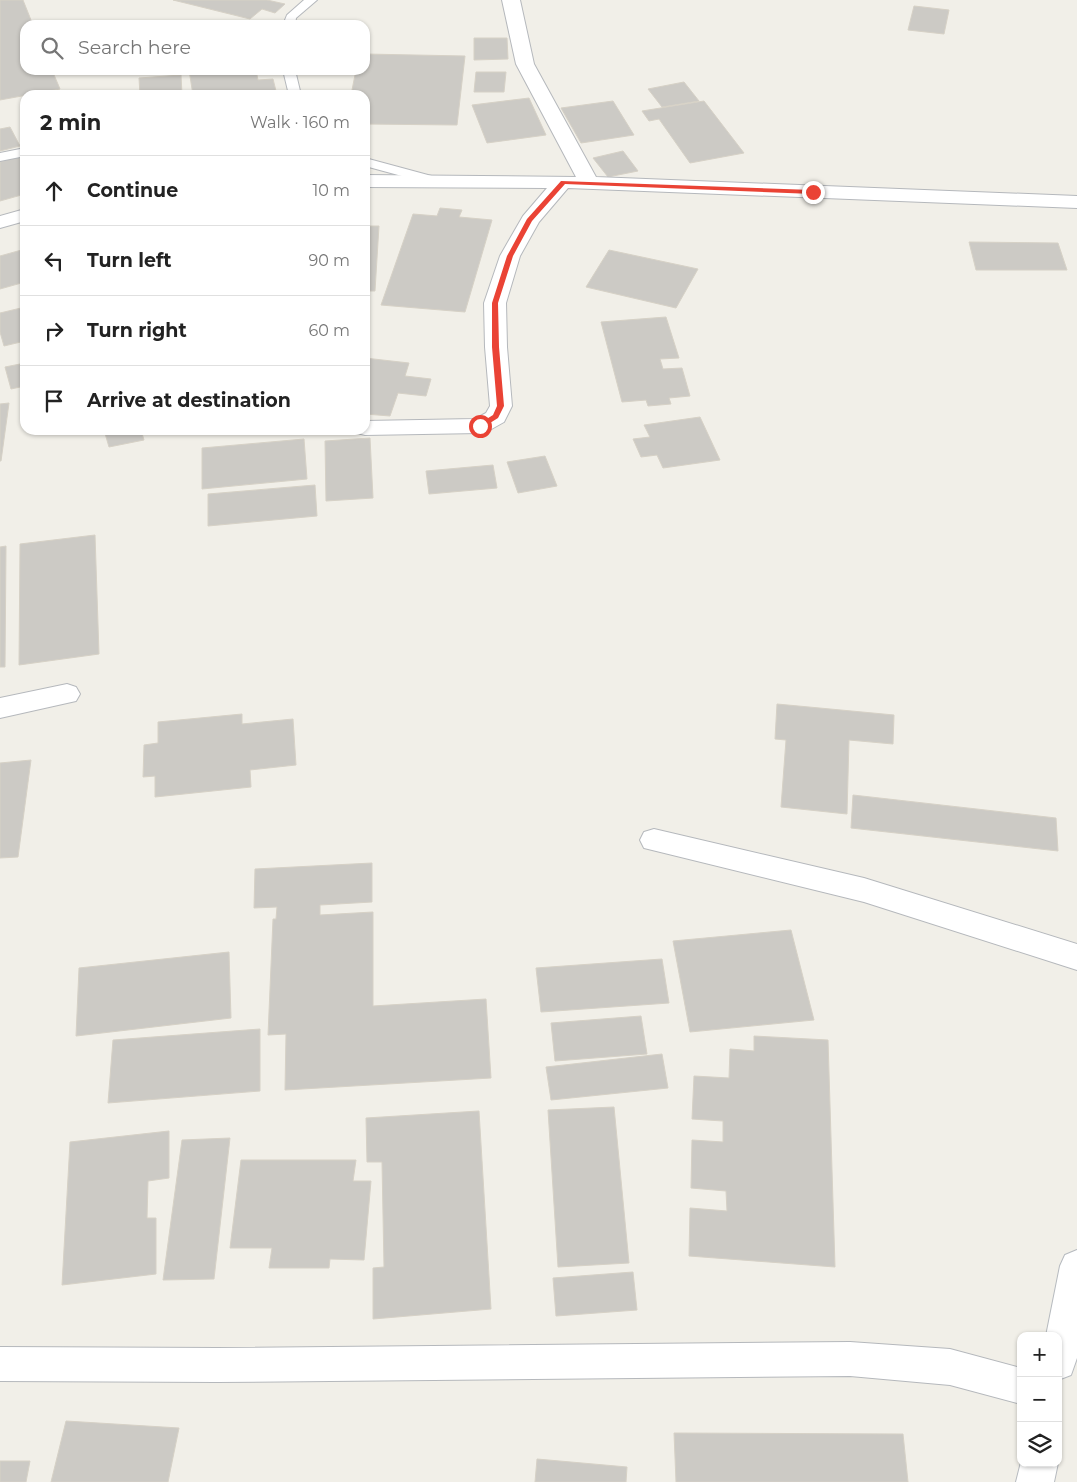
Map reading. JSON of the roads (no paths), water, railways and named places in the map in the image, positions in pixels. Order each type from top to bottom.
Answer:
[{"type":"street","points":[[511,0],[525,64],[589,183]]},
{"type":"street","points":[[370,181],[563,182],[1077,202]]},
{"type":"street","points":[[370,428],[480,426],[496,416],[501,406],[496,347],[495,303],[510,256],[530,220],[563,182]]},
{"type":"street","points":[[0,222],[20,216]]},
{"type":"street","points":[[0,708],[66,694]]},
{"type":"street","points":[[654,840],[864,890],[1077,957]]},
{"type":"street","points":[[1062,1343],[1077,1266]]},
{"type":"street","points":[[0,1364],[216,1365],[850,1359],[950,1367],[1017,1385]]},
{"type":"street","points":[[1035,1482],[1038,1467]]},
{"type":"lane","points":[[291,20],[291,17],[311,0]]},
{"type":"lane","points":[[290,75],[294,90]]},
{"type":"lane","points":[[0,157],[20,153]]},
{"type":"lane","points":[[370,163],[435,181]]}]
